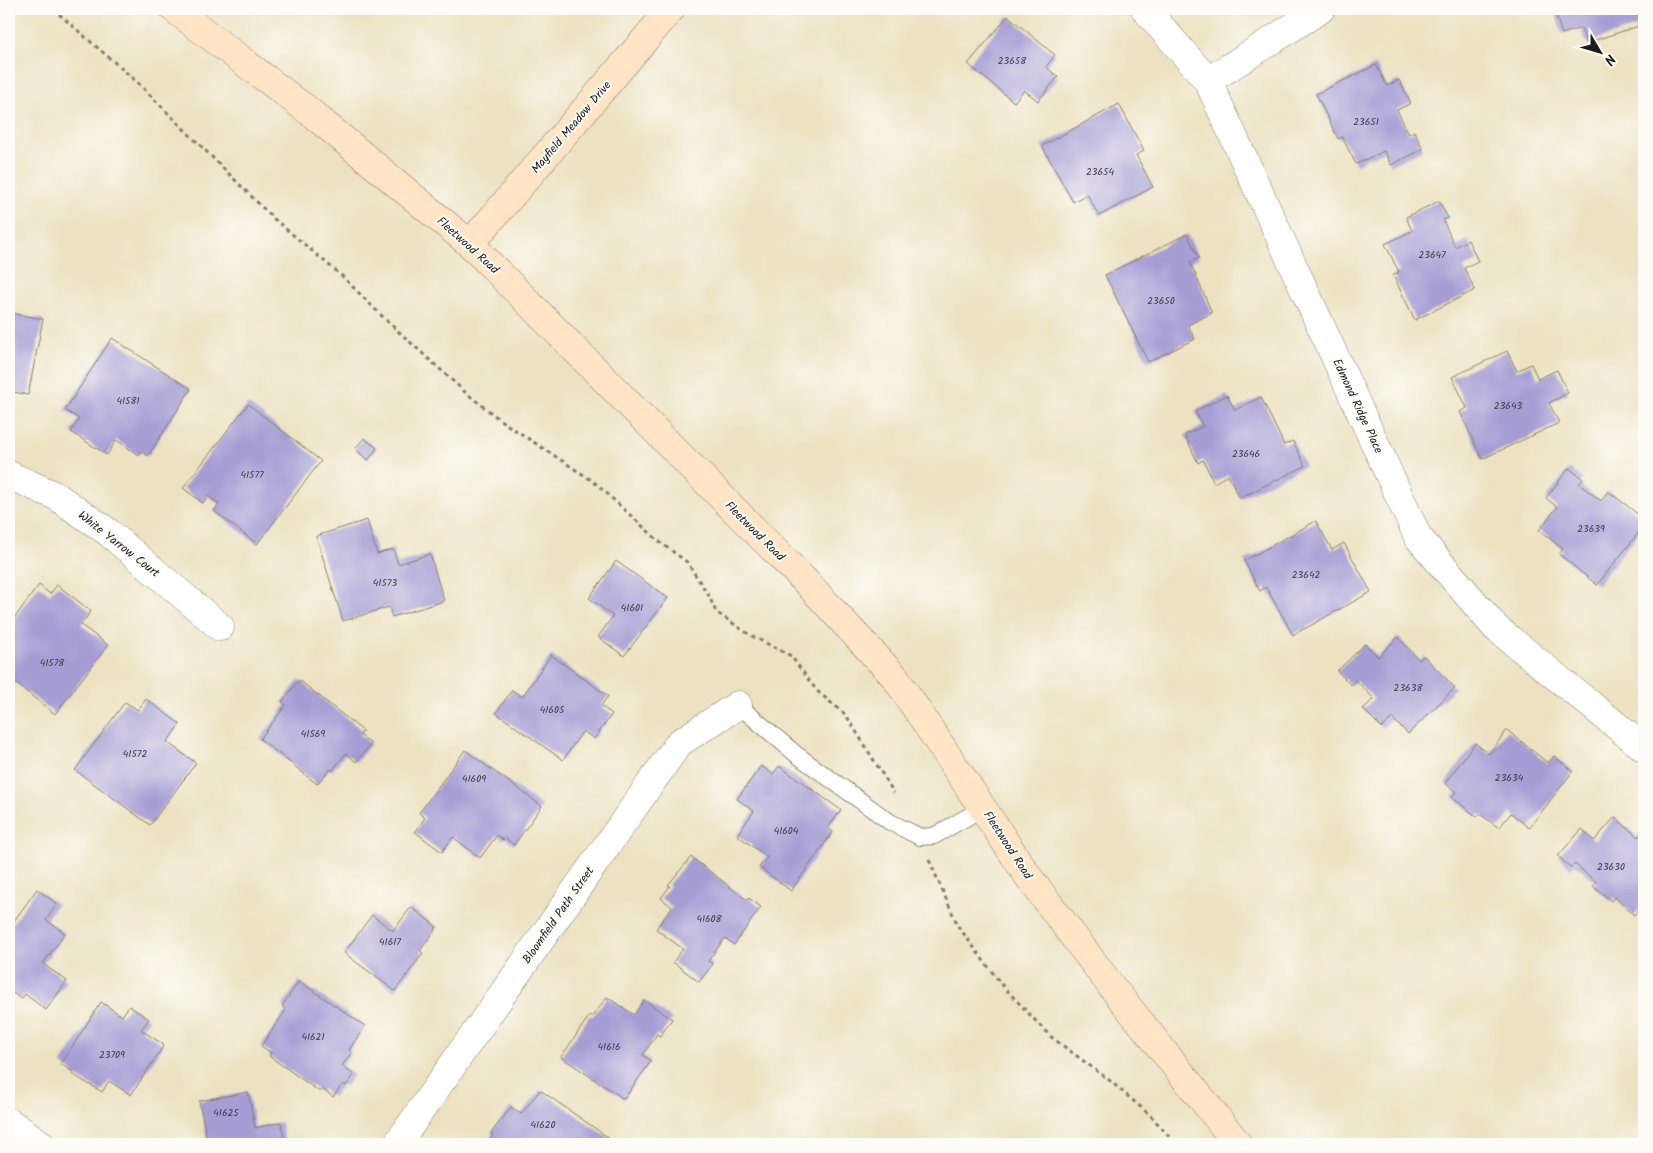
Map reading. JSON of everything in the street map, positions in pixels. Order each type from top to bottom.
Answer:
[{"type":"main road","name":"Fleetwood Road","points":[[174,9],[310,112],[470,244],[807,582],[895,677],[1030,879],[1112,987],[1238,1144]]},
{"type":"main road","name":"Mayfield Meadow Drive","points":[[470,244],[671,9]]},
{"type":"street","name":"Edmond Ridge Place","points":[[1145,9],[1208,82],[1418,537],[1496,628],[1644,748]]},
{"type":"street","points":[[1208,82],[1321,9]]},
{"type":"street","name":"White Yarrow Court","points":[[9,475],[56,496],[108,532],[220,628]]},
{"type":"street","name":"Bloomfield Path Street","points":[[397,1144],[680,743],[738,705]]},
{"type":"street","points":[[9,1122],[41,1144]]},
{"type":"lane","points":[[738,705],[796,756],[890,822],[920,837],[934,836],[983,808]]},
{"type":"path","points":[[53,9],[136,81],[273,218],[342,276],[387,321],[465,392],[503,422],[593,481],[661,543],[687,562],[709,596],[716,612],[750,635],[791,656],[817,691],[846,715],[896,797]]},
{"type":"path","points":[[920,837],[958,926],[1001,984],[1050,1036],[1109,1080],[1150,1115],[1176,1144]]},
{"type":"building","points":[[1554,9],[1644,9],[1644,14],[1639,15],[1642,25],[1586,43],[1581,28],[1562,34]]},
{"type":"building","points":[[1008,16],[1055,55],[1046,67],[1058,77],[1038,101],[1024,90],[1014,102],[968,64]]},
{"type":"building","points":[[1376,65],[1387,86],[1399,80],[1411,103],[1397,110],[1409,134],[1414,131],[1423,149],[1391,165],[1384,151],[1356,164],[1342,137],[1338,139],[1316,94]]},
{"type":"building","points":[[1119,104],[1144,151],[1136,155],[1153,187],[1099,216],[1087,194],[1073,202],[1042,146]]},
{"type":"building","points":[[1439,201],[1448,218],[1443,220],[1455,247],[1468,240],[1478,261],[1464,268],[1475,290],[1415,320],[1393,275],[1399,272],[1385,244],[1412,231],[1406,217]]},
{"type":"building","points":[[1187,234],[1199,258],[1190,262],[1212,313],[1188,325],[1195,339],[1148,362],[1105,275]]},
{"type":"building","points":[[9,313],[43,319],[28,395],[9,391]]},
{"type":"building","points":[[112,338],[191,389],[148,456],[141,451],[139,455],[116,440],[107,455],[71,432],[79,419],[65,410]]},
{"type":"building","points":[[1507,351],[1517,371],[1531,364],[1538,379],[1557,370],[1568,393],[1549,403],[1559,423],[1482,459],[1460,412],[1467,408],[1452,377]]},
{"type":"building","points":[[1227,395],[1235,410],[1261,397],[1284,445],[1293,441],[1305,466],[1240,498],[1228,475],[1214,483],[1203,460],[1198,463],[1185,435],[1203,426],[1195,411]]},
{"type":"building","points":[[248,404],[321,461],[257,544],[214,511],[219,504],[208,496],[203,503],[183,488]]},
{"type":"building","points":[[364,438],[377,448],[368,460],[355,449]]},
{"type":"building","points":[[1569,468],[1583,479],[1579,484],[1601,501],[1608,491],[1644,519],[1644,526],[1597,585],[1559,554],[1563,549],[1539,530],[1557,507],[1546,498]]},
{"type":"building","points":[[367,520],[377,554],[393,549],[398,564],[430,554],[444,601],[392,617],[389,607],[343,621],[316,536]]},
{"type":"building","points":[[1316,521],[1332,550],[1344,543],[1371,592],[1293,635],[1266,587],[1260,591],[1244,561]]},
{"type":"building","points":[[616,561],[668,598],[624,656],[598,637],[613,616],[589,598]]},
{"type":"building","points":[[39,585],[50,594],[57,585],[91,611],[81,625],[108,645],[55,714],[9,678],[9,625]]},
{"type":"building","points":[[1398,637],[1419,660],[1424,656],[1455,688],[1408,734],[1392,718],[1382,728],[1363,709],[1374,699],[1356,680],[1351,685],[1337,671],[1365,644],[1378,657]]},
{"type":"building","points":[[551,655],[608,696],[601,706],[612,714],[594,739],[583,731],[563,760],[496,713],[512,690],[522,697]]},
{"type":"building","points":[[299,680],[363,731],[360,735],[371,744],[356,762],[346,753],[332,771],[330,769],[317,784],[260,739],[286,705],[282,702]]},
{"type":"building","points":[[146,699],[180,724],[167,742],[196,763],[150,825],[75,770],[125,702],[138,710]]},
{"type":"building","points":[[1507,730],[1548,763],[1554,756],[1573,771],[1529,828],[1511,813],[1499,828],[1480,814],[1477,817],[1452,797],[1456,792],[1445,783],[1475,743],[1489,754]]},
{"type":"building","points":[[465,750],[542,806],[514,845],[497,835],[480,858],[453,837],[442,852],[415,832],[425,818],[419,813]]},
{"type":"building","points":[[761,766],[773,774],[779,766],[841,810],[828,828],[833,832],[791,891],[759,867],[767,857],[737,835],[754,811],[737,799]]},
{"type":"building","points":[[1615,817],[1638,837],[1642,832],[1644,834],[1644,903],[1634,915],[1614,897],[1611,901],[1593,886],[1596,882],[1575,864],[1571,868],[1558,856],[1582,829],[1594,841]]},
{"type":"building","points":[[691,857],[747,900],[749,898],[761,907],[734,945],[725,938],[708,961],[713,964],[699,982],[673,962],[683,949],[656,929],[672,907],[661,898],[670,886],[668,885]]},
{"type":"building","points":[[37,889],[57,904],[46,920],[65,933],[43,964],[67,981],[46,1010],[25,994],[21,999],[9,990],[9,928]]},
{"type":"building","points":[[411,907],[437,927],[420,951],[423,953],[395,991],[344,953],[372,915],[393,931]]},
{"type":"building","points":[[299,981],[365,1026],[349,1050],[352,1052],[342,1066],[354,1075],[346,1086],[343,1084],[333,1097],[322,1089],[320,1092],[269,1056],[271,1053],[261,1046],[286,1010],[282,1006]]},
{"type":"building","points":[[607,997],[634,1015],[644,1000],[672,1019],[660,1036],[657,1034],[643,1055],[651,1061],[624,1099],[561,1057],[590,1015],[592,1017]]},
{"type":"building","points":[[101,1002],[122,1016],[129,1006],[149,1019],[141,1030],[164,1045],[131,1095],[109,1081],[102,1092],[72,1074],[73,1072],[61,1064]]},
{"type":"building","points":[[540,1090],[609,1138],[604,1144],[486,1144],[493,1135],[491,1133],[511,1107],[521,1114]]},
{"type":"building","points":[[248,1092],[255,1128],[281,1122],[285,1144],[208,1144],[199,1101]]}]
